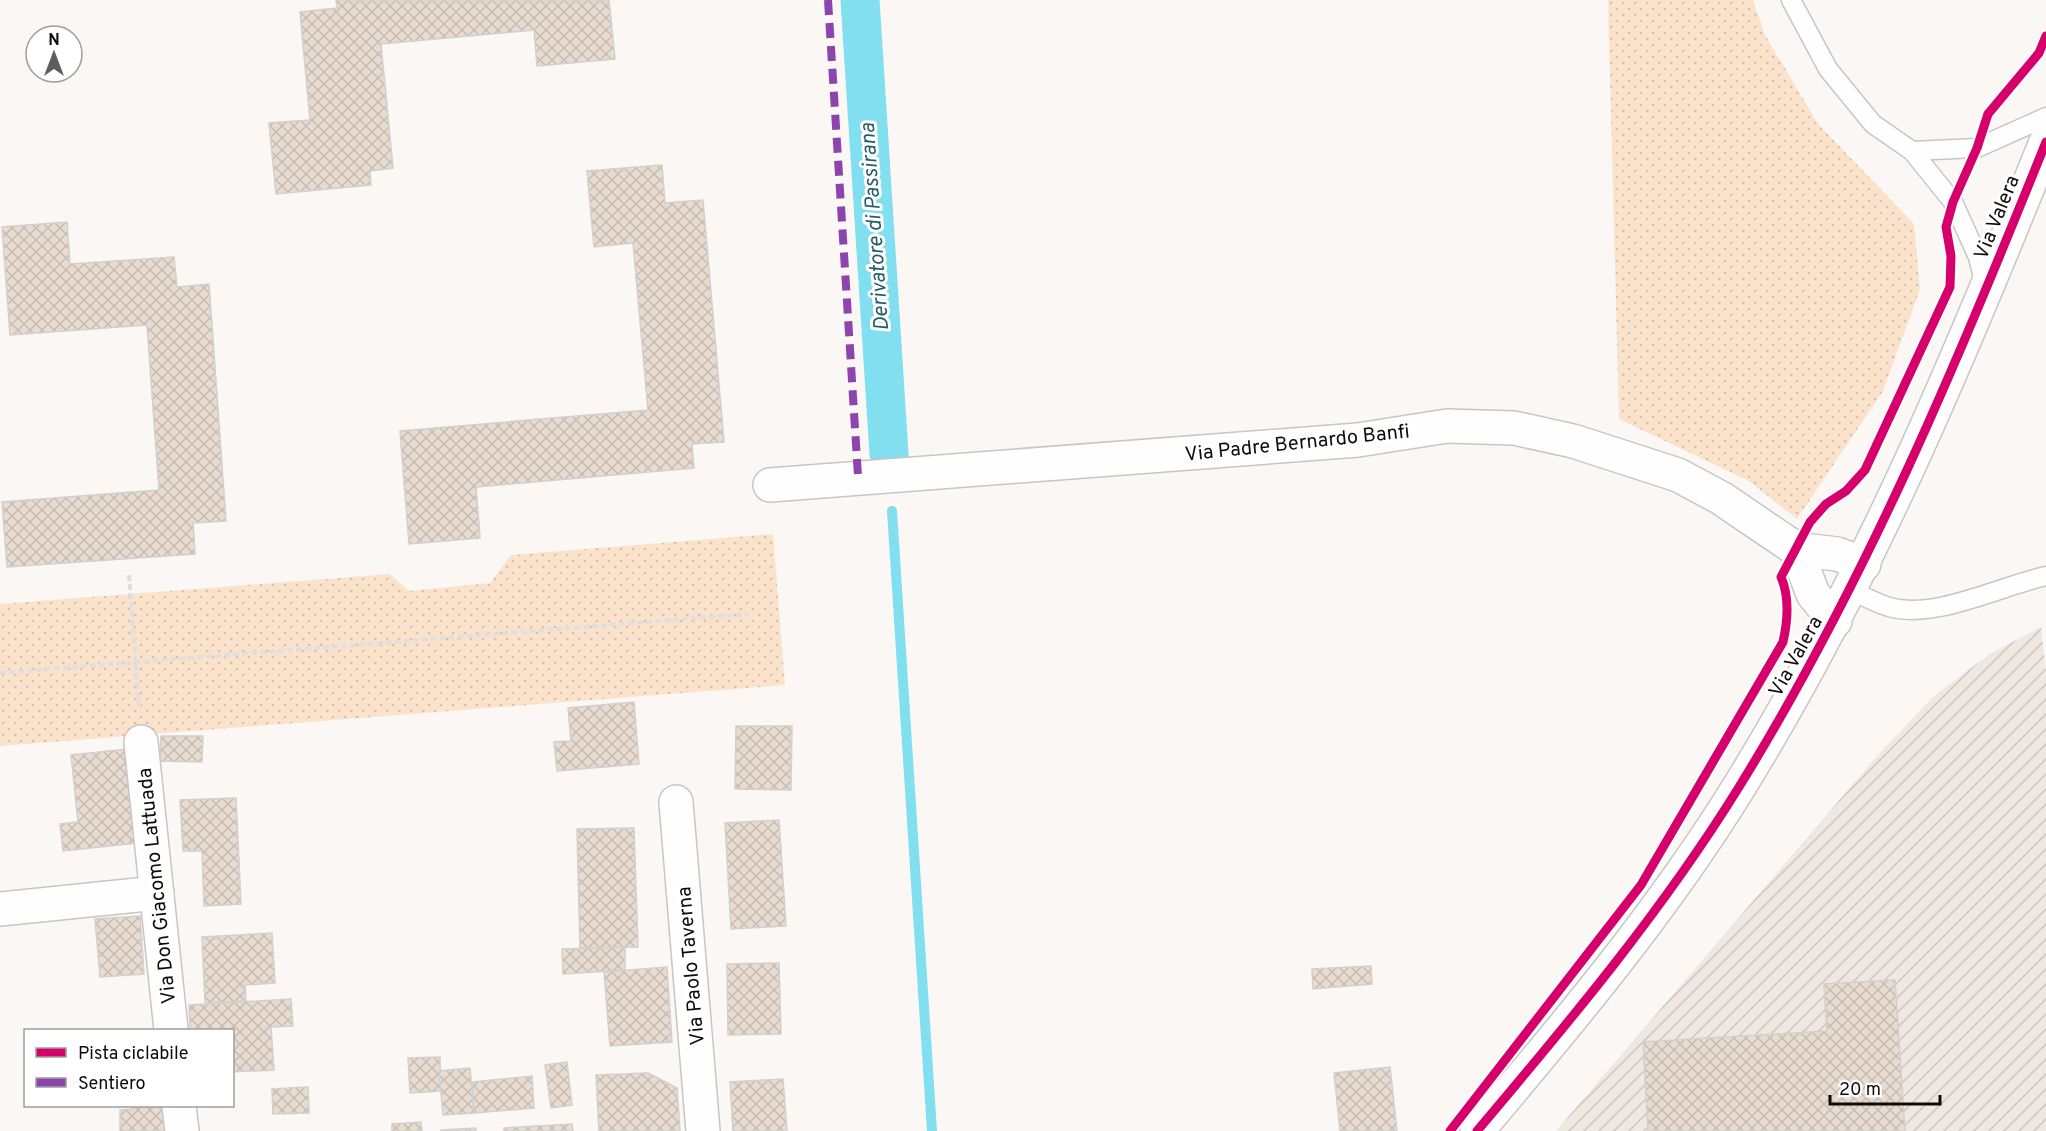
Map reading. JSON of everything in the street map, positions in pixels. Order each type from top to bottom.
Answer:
[{"type":"street","name":"Via Valera","points":[[1477,1131],[1555,1040],[1652,915],[1738,789],[1835,621],[1943,394],[2046,142]]},
{"type":"street","name":"Via Padre Bernardo Banfi","points":[[770,485],[1358,440],[1447,426],[1514,428],[1573,441],[1678,475],[1721,498],[1796,549],[1837,554],[1857,577]]},
{"type":"street","points":[[1796,549],[1813,594],[1835,621]]},
{"type":"street","name":"Via Don Giacomo Lattuada","points":[[141,742],[171,1029]]},
{"type":"street","name":"Via Paolo Taverna","points":[[676,801],[703,1131]]},
{"type":"street","points":[[0,909],[157,893]]},
{"type":"street","points":[[179,1107],[182,1131]]},
{"type":"lane","points":[[1791,0],[1828,69],[1873,124],[1912,151],[1953,202],[1965,224],[1978,257],[1986,292]]},
{"type":"lane","points":[[1912,151],[1977,148],[2046,117]]},
{"type":"lane","points":[[1857,577],[1888,607],[1931,607],[1971,600],[2014,583],[2046,576]]},
{"type":"path","points":[[129,575],[141,742]]},
{"type":"path","points":[[0,673],[748,614]]},
{"type":"shaded area","points":[[1608,0],[1753,0],[1765,35],[1818,124],[1914,224],[1920,289],[1883,391],[1797,519],[1749,481],[1619,419]]},
{"type":"shaded area","points":[[773,534],[785,685],[0,746],[0,604],[390,574],[409,591],[490,583],[511,555]]},
{"type":"shaded area","points":[[2041,627],[2046,672],[2046,1131],[1556,1131],[1877,756],[1934,696],[1991,653]]},
{"type":"building","points":[[336,0],[609,0],[615,59],[537,66],[534,30],[381,44],[393,168],[370,171],[371,185],[276,194],[269,123],[310,120],[300,12],[337,8]]},
{"type":"building","points":[[662,165],[665,203],[703,200],[724,442],[692,444],[694,468],[476,487],[480,538],[409,544],[400,431],[648,410],[633,243],[594,247],[587,171]]},
{"type":"building","points":[[67,222],[70,264],[174,257],[177,287],[209,284],[226,521],[193,523],[195,554],[7,567],[2,502],[159,490],[147,325],[10,335],[2,227]]},
{"type":"building","points":[[634,702],[639,764],[557,771],[554,742],[571,741],[568,708]]},
{"type":"building","points":[[736,726],[792,726],[791,790],[735,789]]},
{"type":"building","points":[[161,736],[203,736],[202,762],[160,761]]},
{"type":"building","points":[[127,749],[137,843],[63,851],[60,824],[78,822],[71,755]]},
{"type":"building","points":[[236,798],[241,904],[204,906],[202,851],[183,851],[180,800]]},
{"type":"building","points":[[779,820],[786,926],[731,929],[725,823]]},
{"type":"building","points":[[634,828],[638,947],[580,948],[577,829]]},
{"type":"building","points":[[140,916],[144,974],[100,977],[95,919]]},
{"type":"building","points":[[272,933],[275,983],[245,985],[246,1001],[205,1003],[202,937]]},
{"type":"building","points":[[625,947],[625,970],[563,974],[562,949]]},
{"type":"building","points":[[779,963],[781,1034],[728,1035],[727,964]]},
{"type":"building","points":[[1371,966],[1372,984],[1313,989],[1312,969]]},
{"type":"building","points":[[667,967],[672,1042],[610,1046],[604,972]]},
{"type":"building","points":[[1895,980],[1905,1131],[1648,1131],[1643,1042],[1827,1031],[1824,984]]},
{"type":"building","points":[[291,999],[293,1026],[271,1027],[274,1070],[234,1072],[234,1029],[190,1029],[189,1005]]},
{"type":"building","points":[[440,1057],[441,1091],[410,1093],[408,1058]]},
{"type":"building","points":[[567,1062],[572,1105],[551,1108],[545,1065]]},
{"type":"building","points":[[1390,1067],[1397,1131],[1340,1131],[1334,1073]]},
{"type":"building","points":[[470,1068],[474,1113],[443,1115],[439,1071]]},
{"type":"building","points":[[648,1073],[677,1088],[680,1131],[599,1131],[596,1075]]},
{"type":"building","points":[[532,1076],[534,1108],[474,1113],[472,1082]]},
{"type":"building","points":[[783,1079],[787,1131],[733,1131],[730,1082]]},
{"type":"building","points":[[308,1087],[309,1113],[273,1114],[272,1089]]},
{"type":"building","points":[[132,1107],[167,1107],[169,1131],[120,1131],[120,1110],[132,1109]]},
{"type":"building","points":[[421,1122],[422,1131],[392,1131],[392,1124]]},
{"type":"building","points":[[572,1124],[573,1131],[504,1131],[504,1128]]},
{"type":"building","points":[[476,1128],[476,1131],[440,1130]]},
{"type":"waterway","name":"Derivatore di Passirana","points":[[860,0],[889,454]]},
{"type":"waterway","points":[[892,511],[932,1131]]},
{"type":"marked path","points":[[828,0],[858,476]]},
{"type":"cycle path","points":[[1450,1131],[1641,885],[1783,642],[1787,609],[1786,593],[1781,577],[1810,522],[1826,504],[1846,491],[1865,470],[1950,287],[1951,256],[1946,227],[1953,202],[1977,148],[1988,114],[2039,53],[2046,36]]},
{"type":"cycle path","points":[[1477,1131],[1581,1006],[1647,921],[1710,833],[1785,710],[1868,552],[1906,471],[1978,308],[2046,142]]}]
